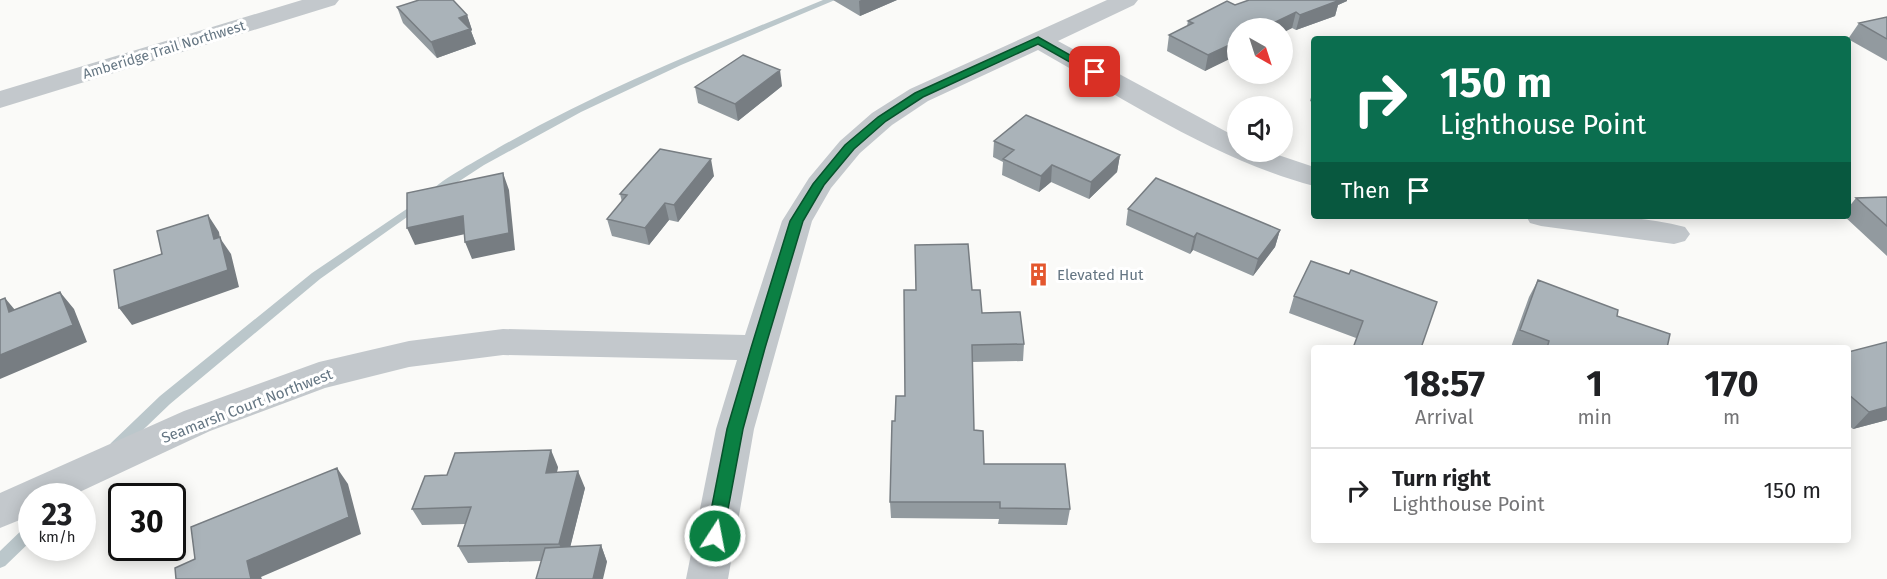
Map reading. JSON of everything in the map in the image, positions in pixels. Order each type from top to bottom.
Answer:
[{"type":"street","name":"Amberidge Trail Northwest","points":[[0,100],[300,4],[327,0]]},
{"type":"street","points":[[706,579],[735,429],[758,348],[797,221],[819,184],[850,147],[882,119],[919,95],[1126,0]]},
{"type":"street","points":[[1038,40],[1227,143]]},
{"type":"street","points":[[1269,162],[1311,176]]},
{"type":"street","points":[[1563,219],[1674,234]]},
{"type":"street","name":"Seamarsh Court Northwest","points":[[0,511],[197,421],[319,376],[409,354],[503,342],[758,348]]},
{"type":"building","points":[[419,0],[453,0],[467,15],[459,18],[470,29],[431,42],[397,7]]},
{"type":"building","points":[[1249,0],[1340,0],[1300,15],[1296,12],[1284,18],[1227,18],[1227,46],[1208,55],[1169,35],[1193,23],[1188,21],[1227,1],[1235,5]]},
{"type":"building","points":[[1887,17],[1887,39],[1859,23]]},
{"type":"building","points":[[743,55],[780,70],[735,104],[695,87]]},
{"type":"building","points":[[1026,115],[1120,155],[1091,182],[1052,165],[1041,176],[1003,159],[1014,150],[994,141]]},
{"type":"building","points":[[660,149],[711,159],[674,205],[665,203],[645,228],[607,219],[627,195],[620,194]]},
{"type":"building","points":[[503,173],[509,233],[465,242],[463,216],[407,228],[407,193]]},
{"type":"building","points":[[1156,178],[1280,230],[1258,259],[1197,233],[1194,237],[1128,209]]},
{"type":"building","points":[[1887,197],[1887,226],[1856,198]]},
{"type":"building","points":[[208,215],[214,239],[220,237],[228,270],[119,308],[114,270],[162,254],[157,231]]},
{"type":"building","points":[[968,244],[972,290],[980,290],[982,313],[1020,312],[1024,344],[972,345],[974,430],[983,431],[984,464],[1065,464],[1070,509],[1000,508],[1000,502],[890,502],[892,421],[895,421],[896,396],[905,396],[904,290],[916,290],[915,245]]},
{"type":"building","points":[[1311,261],[1349,274],[1351,270],[1437,302],[1422,345],[1354,345],[1363,321],[1294,296]]},
{"type":"building","points":[[1538,280],[1618,310],[1617,316],[1670,334],[1668,345],[1548,345],[1549,341],[1520,330]]},
{"type":"building","points":[[60,292],[73,325],[0,355],[0,300],[5,298],[9,312]]},
{"type":"building","points":[[1887,342],[1887,407],[1869,412],[1851,397],[1851,351]]},
{"type":"building","points":[[551,450],[546,473],[578,471],[559,544],[458,546],[471,507],[412,509],[425,476],[447,475],[455,453]]},
{"type":"building","points":[[337,468],[349,517],[247,561],[251,579],[176,579],[175,568],[195,559],[191,527]]},
{"type":"building","points":[[601,545],[593,579],[536,579],[545,548]]},
{"type":"waterway","points":[[434,193],[528,135],[577,110],[678,63],[831,0]]},
{"type":"waterway","points":[[116,447],[165,400],[316,276],[420,203]]},
{"type":"waterway","points":[[0,561],[18,544]]},
{"type":"place","name":"Elevated Hut","points":[[1039,275]]},
{"type":"route","points":[[715,536],[735,429],[758,348],[797,221],[819,184],[850,147],[882,119],[919,95],[1038,40],[1095,72]]}]
